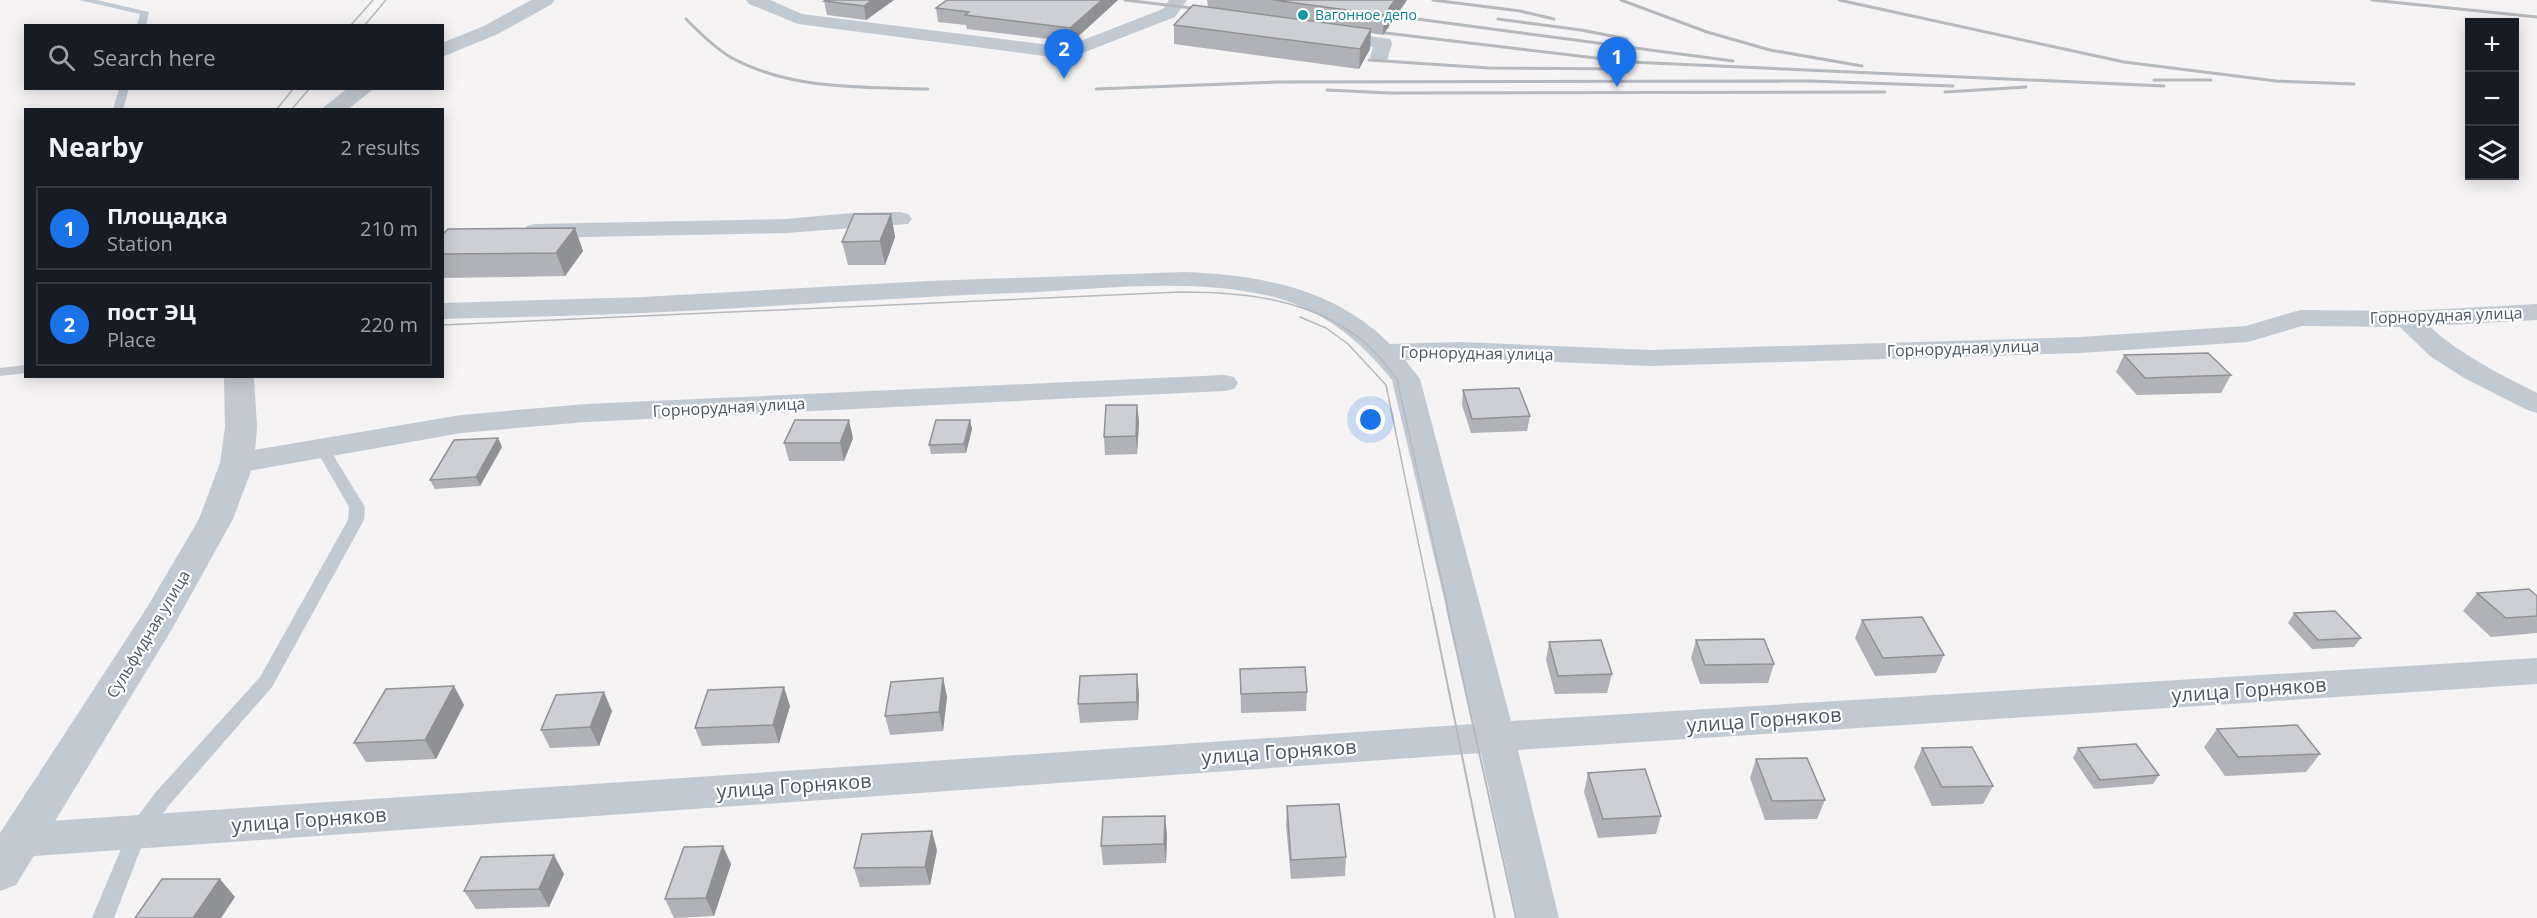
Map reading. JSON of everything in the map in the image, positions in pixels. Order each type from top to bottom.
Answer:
[{"type":"street","points":[[444,50],[507,22],[545,0]]},
{"type":"street","points":[[755,0],[798,19],[1066,53],[1174,6],[1193,16]]},
{"type":"street","points":[[1312,33],[1383,43],[1380,57]]},
{"type":"street","points":[[335,108],[361,90]]},
{"type":"street","points":[[511,231],[786,226],[852,220],[900,219]]},
{"type":"street","points":[[444,311],[642,305],[912,289],[1174,281],[1238,283],[1279,290],[1328,309],[1364,331],[1386,352],[1406,379],[1496,737],[1538,918]]},
{"type":"street","name":"Горнорудная улица","points":[[1386,352],[1461,350],[1650,358],[2080,345],[2248,334],[2300,318],[2407,319],[2537,312]]},
{"type":"street","points":[[2407,319],[2440,350],[2474,372],[2537,404]]},
{"type":"street","name":"Сульфидная улица","points":[[0,871],[159,619],[216,519],[237,463],[241,427],[239,378]]},
{"type":"street","name":"Горнорудная улица","points":[[237,463],[461,424],[586,414],[1224,383]]},
{"type":"street","name":"улица Горняков","points":[[21,840],[1496,737],[2537,671]]},
{"type":"lane","points":[[82,0],[145,12]]},
{"type":"lane","points":[[142,24],[147,0]]},
{"type":"lane","points":[[119,108],[123,90]]},
{"type":"lane","points":[[0,372],[24,369]]},
{"type":"lane","points":[[103,918],[138,831],[163,798],[266,682],[356,520],[357,507],[322,448]]},
{"type":"building","points":[[872,0],[864,6],[824,1]]},
{"type":"building","points":[[947,0],[1102,0],[1070,28],[965,15],[969,12],[936,8]]},
{"type":"building","points":[[1273,0],[1395,0],[1384,15]]},
{"type":"building","points":[[1193,5],[1371,29],[1360,49],[1174,25]]},
{"type":"building","points":[[854,214],[891,214],[880,241],[842,242]]},
{"type":"building","points":[[575,228],[556,253],[444,254],[444,233],[448,229]]},
{"type":"building","points":[[2208,353],[2231,375],[2145,378],[2124,355]]},
{"type":"building","points":[[1519,388],[1530,416],[1472,419],[1463,390]]},
{"type":"building","points":[[1106,405],[1137,405],[1136,436],[1104,437]]},
{"type":"building","points":[[795,420],[849,420],[840,443],[784,443]]},
{"type":"building","points":[[936,420],[970,420],[964,444],[929,445]]},
{"type":"building","points":[[498,438],[476,477],[430,480],[454,440]]},
{"type":"building","points":[[2529,589],[2537,596],[2537,616],[2506,618],[2477,593]]},
{"type":"building","points":[[2335,611],[2361,638],[2318,640],[2294,613]]},
{"type":"building","points":[[1922,617],[1944,655],[1883,658],[1862,620]]},
{"type":"building","points":[[1764,639],[1774,664],[1705,665],[1696,640]]},
{"type":"building","points":[[1601,640],[1612,674],[1558,676],[1549,642]]},
{"type":"building","points":[[1305,667],[1307,692],[1241,694],[1240,669]]},
{"type":"building","points":[[1137,674],[1137,702],[1078,704],[1080,676]]},
{"type":"building","points":[[943,678],[939,712],[885,716],[891,682]]},
{"type":"building","points":[[454,686],[425,740],[354,743],[386,689]]},
{"type":"building","points":[[784,687],[773,725],[695,728],[708,690]]},
{"type":"building","points":[[604,692],[590,727],[541,730],[556,695]]},
{"type":"building","points":[[2297,725],[2320,754],[2238,757],[2217,729]]},
{"type":"building","points":[[2136,744],[2159,775],[2100,780],[2078,748]]},
{"type":"building","points":[[1972,747],[1993,786],[1942,787],[1922,748]]},
{"type":"building","points":[[1807,758],[1825,800],[1772,801],[1756,759]]},
{"type":"building","points":[[1645,769],[1661,816],[1603,819],[1588,773]]},
{"type":"building","points":[[1339,804],[1346,857],[1291,860],[1287,806]]},
{"type":"building","points":[[1165,816],[1164,844],[1101,846],[1103,817]]},
{"type":"building","points":[[932,831],[925,867],[854,868],[862,834]]},
{"type":"building","points":[[723,846],[706,898],[665,899],[684,847]]},
{"type":"building","points":[[554,855],[539,889],[464,891],[481,857]]},
{"type":"building","points":[[162,879],[220,879],[193,918],[135,918]]},
{"type":"tram line","points":[[352,24],[373,0]]},
{"type":"tram line","points":[[366,24],[386,0]]},
{"type":"tram line","points":[[278,108],[292,90]]},
{"type":"tram line","points":[[293,108],[308,90]]},
{"type":"tram line","points":[[444,325],[1181,292],[1253,296],[1300,307],[1343,327],[1363,341],[1397,379],[1448,609]]},
{"type":"tram line","points":[[1300,317],[1326,328],[1348,344],[1386,385],[1432,609]]},
{"type":"tram line","points":[[1432,608],[1495,918]]},
{"type":"tram line","points":[[1447,608],[1516,918]]},
{"type":"railway","points":[[1125,0],[1208,10]]},
{"type":"railway","points":[[1433,0],[1520,11],[1554,19]]},
{"type":"railway","points":[[1621,0],[1707,32],[1770,50],[1862,66]]},
{"type":"railway","points":[[1839,0],[2124,62],[2276,81],[2354,84]]},
{"type":"railway","points":[[2372,0],[2537,17]]},
{"type":"railway","points":[[1379,14],[1733,61]]},
{"type":"railway","points":[[686,19],[702,35],[732,58],[778,76],[828,85],[928,89]]},
{"type":"railway","points":[[1498,19],[1581,30],[1627,39]]},
{"type":"railway","points":[[1369,31],[1630,62],[2164,86]]},
{"type":"railway","points":[[1369,60],[1489,68],[1625,69]]},
{"type":"railway","points":[[2154,80],[2211,80]]},
{"type":"railway","points":[[1096,89],[1278,82],[1810,81],[1953,86]]},
{"type":"railway","points":[[1945,92],[2026,87]]},
{"type":"railway","points":[[1327,90],[1389,93],[1885,92]]},
{"type":"place","name":"Вагонное депо","points":[[1303,15]]},
{"type":"place","name":"пост ЭЦ","points":[[1064,79]]},
{"type":"place","name":"Площадка","points":[[1617,87]]}]
